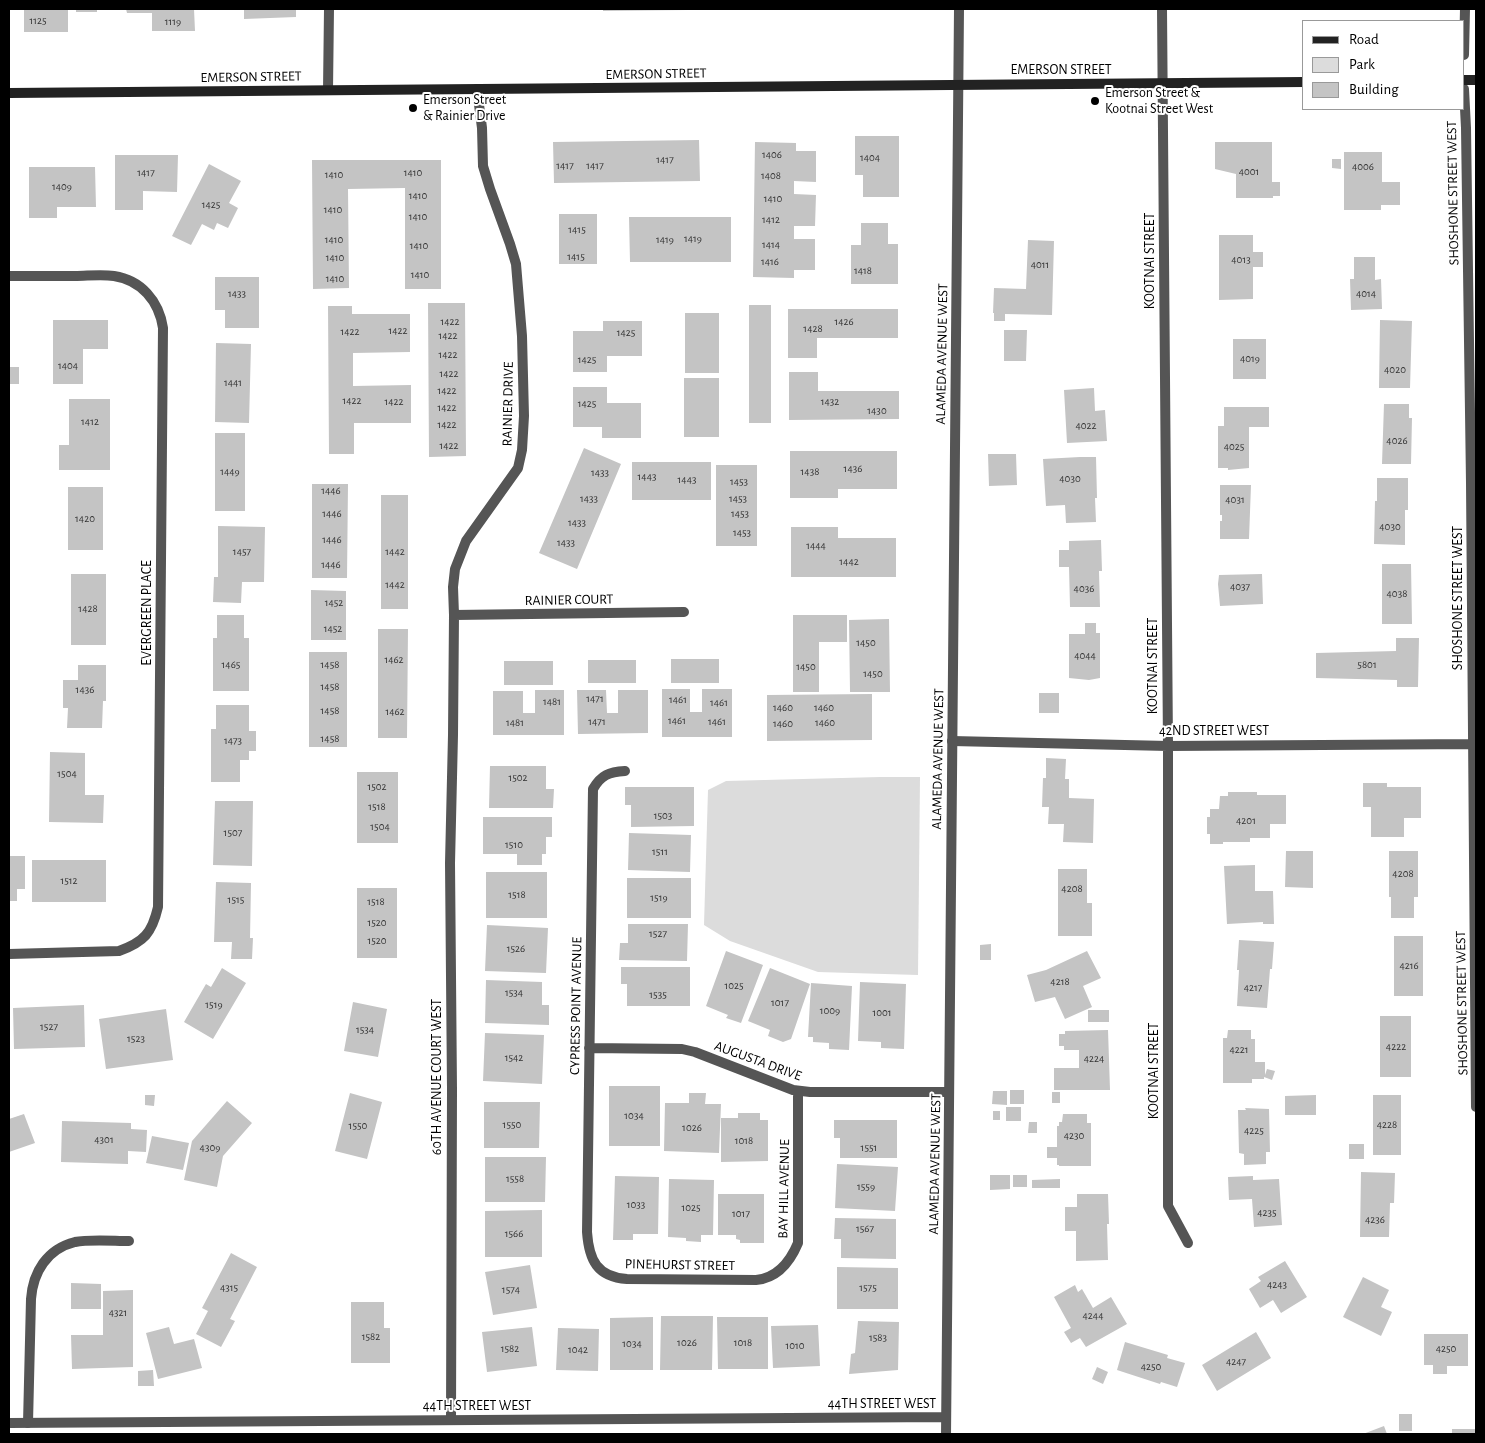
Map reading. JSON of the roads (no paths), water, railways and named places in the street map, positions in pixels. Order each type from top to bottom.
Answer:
[{"type":"main road","name":"EMERSON STREET","points":[[9,94],[1302,82]]},
{"type":"street","points":[[328,90],[329,9]]},
{"type":"street","name":"ALAMEDA AVENUE WEST","points":[[946,1434],[959,9]]},
{"type":"street","name":"KOOTNAI STREET","points":[[1162,9],[1168,746],[1168,1206],[1188,1243]]},
{"type":"street","name":"RAINIER DRIVE","points":[[453,735],[454,615],[452,586],[459,557],[466,541],[518,468],[522,450],[524,416],[522,336],[516,264],[483,166],[482,128],[477,89]]},
{"type":"street","name":"SHOSHONE STREET WEST","points":[[1465,108],[1475,744],[1476,1107]]},
{"type":"street","name":"EVERGREEN PLACE","points":[[9,276],[113,276],[130,280],[145,290],[157,304],[163,328],[158,907],[155,922],[146,936],[134,945],[118,950],[9,954]]},
{"type":"street","name":"RAINIER COURT","points":[[454,615],[684,612]]},
{"type":"street","name":"60TH AVENUE COURT WEST","points":[[451,1420],[450,863],[453,735]]},
{"type":"street","name":"42ND STREET WEST","points":[[952,741],[1168,746],[1475,744]]},
{"type":"street","name":"CYPRESS POINT AVENUE","points":[[594,1262],[590,1253],[587,1232],[593,789],[602,776],[610,772],[624,771]]},
{"type":"street","name":"AUGUSTA DRIVE","points":[[589,1048],[682,1049],[695,1052],[798,1091],[949,1092]]},
{"type":"street","name":"BAY HILL AVENUE","points":[[771,1276],[781,1270],[788,1262],[798,1243],[798,1091]]},
{"type":"street","points":[[28,1422],[31,1299],[32,1284],[37,1270],[46,1258],[57,1249],[76,1242],[129,1241]]},
{"type":"street","name":"PINEHURST STREET","points":[[594,1262],[609,1276],[617,1278],[756,1280],[771,1276]]},
{"type":"street","name":"44TH STREET WEST","points":[[9,1423],[946,1417]]},
{"type":"place","name":"Emerson Street & Kootnai Street West","points":[[1095,101]]},
{"type":"place","name":"Emerson Street & Rainier Drive","points":[[413,108]]}]
